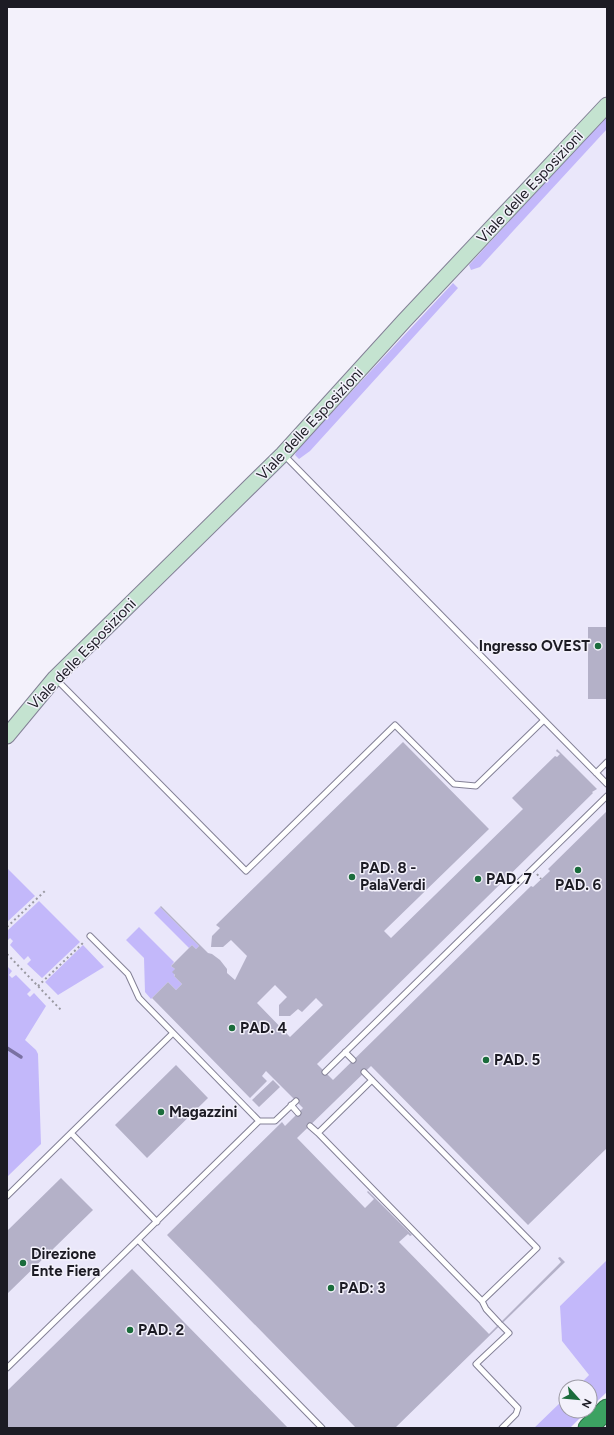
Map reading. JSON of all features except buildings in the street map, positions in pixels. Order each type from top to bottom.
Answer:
[{"type":"highway","points":[[588,1428],[607,1409]]},
{"type":"street","name":"Viale delle Esposizioni","points":[[7,736],[55,678],[283,454],[404,321],[607,105]]},
{"type":"lane","points":[[283,454],[607,784]]},
{"type":"lane","points":[[55,678],[246,871],[395,725],[454,784],[476,786],[544,720]]},
{"type":"lane","points":[[596,773],[607,762]]},
{"type":"lane","points":[[325,1072],[607,796]]},
{"type":"lane","points":[[90,936],[128,974],[138,998],[259,1121]]},
{"type":"lane","points":[[7,1196],[173,1033]]},
{"type":"lane","points":[[345,1052],[353,1060]]},
{"type":"lane","points":[[364,1072],[537,1248],[482,1301]]},
{"type":"lane","points":[[318,1133],[372,1080]]},
{"type":"lane","points":[[7,1368],[259,1121],[275,1121],[296,1101]]},
{"type":"lane","points":[[291,1106],[298,1113]]},
{"type":"lane","points":[[310,1126],[482,1301],[486,1309],[509,1333],[476,1364],[518,1408],[516,1414],[502,1428]]},
{"type":"lane","points":[[71,1133],[157,1222]]},
{"type":"lane","points":[[138,1240],[322,1428]]},
{"type":"path","points":[[7,927],[46,890]]},
{"type":"path","points":[[38,986],[90,936]]},
{"type":"path","points":[[7,954],[62,1010]]},
{"type":"shaded area","points":[[607,115],[607,1260],[560,1306],[562,1341],[589,1375],[585,1379],[558,1379],[558,1405],[534,1428],[7,1428],[7,749],[61,684],[296,452]]},
{"type":"shaded area","points":[[607,115],[607,129],[480,267],[471,270],[469,265]]},
{"type":"shaded area","points":[[453,283],[458,288],[310,451],[299,459],[295,455],[297,450]]},
{"type":"shaded area","points":[[7,868],[35,896],[7,922]]},
{"type":"shaded area","points":[[39,901],[80,942],[42,978],[27,964],[31,960],[28,956],[24,960],[10,945],[13,941],[10,938],[7,941],[7,931]]},
{"type":"shaded area","points":[[160,907],[199,946],[196,949],[192,945],[189,948],[154,913]]},
{"type":"shaded area","points":[[139,927],[174,962],[171,966],[175,969],[174,976],[182,984],[176,990],[168,982],[151,999],[145,992],[144,958],[126,940]]},
{"type":"shaded area","points":[[83,945],[104,967],[58,995],[45,982]]},
{"type":"shaded area","points":[[7,966],[12,971],[9,975],[12,978],[16,975],[31,990],[27,994],[30,997],[34,993],[46,1006],[25,1040],[36,1050],[38,1054],[41,1144],[7,1177]]},
{"type":"shaded area","points":[[607,1260],[607,1392],[598,1400],[598,1379],[585,1379],[589,1375],[562,1341],[560,1306]]},
{"type":"shaded area","points":[[558,1405],[558,1419],[579,1419],[570,1428],[534,1428]]},
{"type":"waterway","points":[[7,1048],[21,1057]]},
{"type":"place","name":"Ingresso OVEST","points":[[598,646]]},
{"type":"place","name":"PAD. 6","points":[[578,870]]},
{"type":"place","name":"PAD. 8 - PalaVerdi","points":[[352,877]]},
{"type":"place","name":"PAD. 7","points":[[478,879]]},
{"type":"place","name":"PAD. 4","points":[[232,1028]]},
{"type":"place","name":"PAD. 5","points":[[486,1060]]},
{"type":"place","name":"Magazzini","points":[[161,1112]]},
{"type":"place","name":"Direzione Ente Fiera","points":[[23,1263]]},
{"type":"place","name":"PAD: 3","points":[[331,1288]]},
{"type":"place","name":"PAD. 2","points":[[130,1330]]}]
